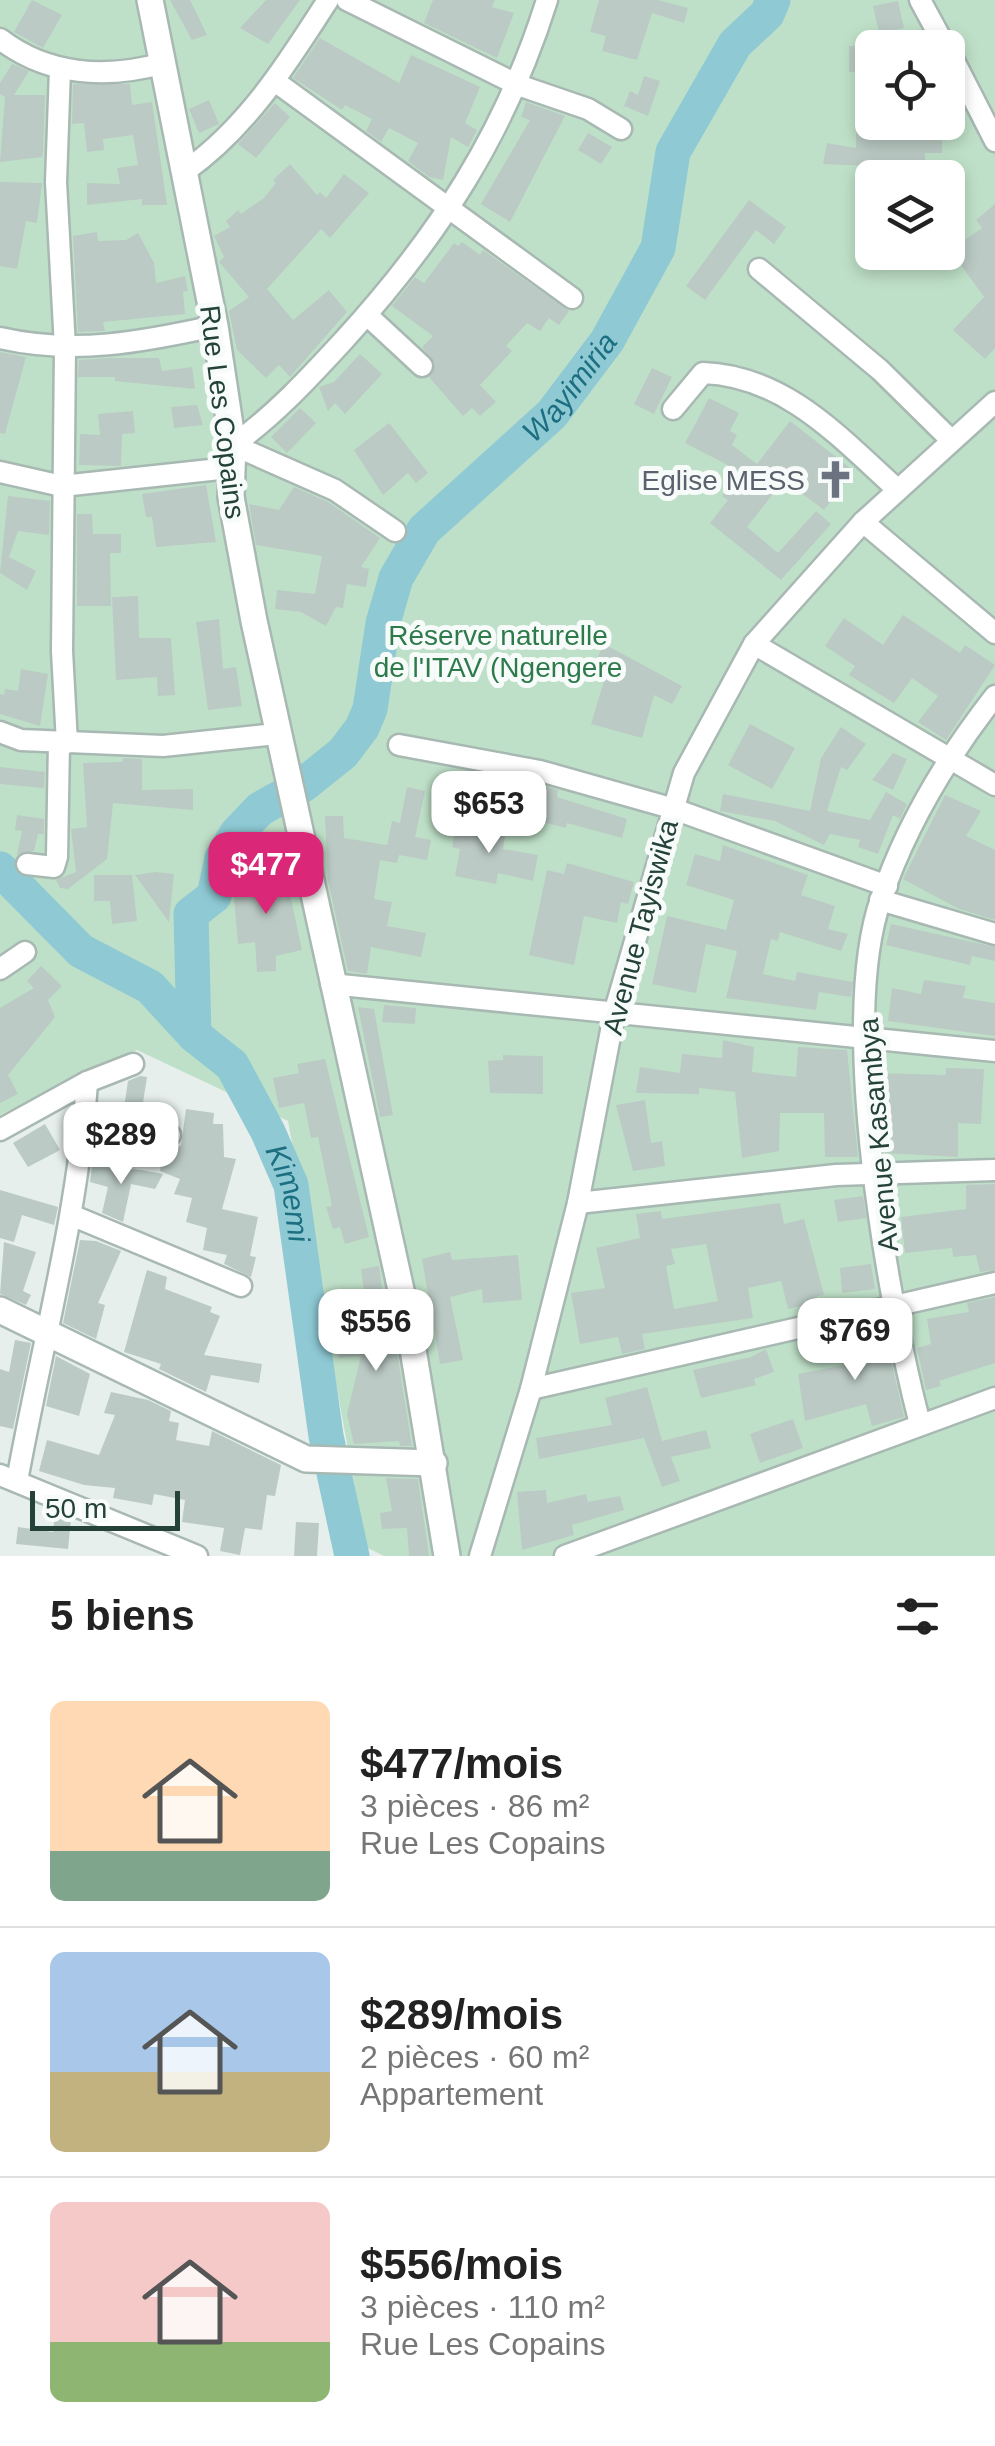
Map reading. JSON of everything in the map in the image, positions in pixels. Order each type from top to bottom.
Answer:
[{"type":"street","name":"Rue Les Copains","points":[[150,0],[215,326],[231,457],[276,734],[331,984]]},
{"type":"street","points":[[184,172],[225,139],[276,82],[328,0]]},
{"type":"street","points":[[347,0],[518,85],[588,109],[621,129]]},
{"type":"street","points":[[231,457],[368,314],[452,210],[518,85],[547,0]]},
{"type":"street","points":[[920,0],[937,30]]},
{"type":"street","points":[[0,69],[7,44],[60,69],[107,72],[164,63]]},
{"type":"street","points":[[27,864],[54,867],[58,858],[63,742],[65,347],[56,182],[60,69]]},
{"type":"street","points":[[276,82],[572,298]]},
{"type":"street","points":[[965,83],[995,141]]},
{"type":"street","points":[[759,269],[880,370],[951,440]]},
{"type":"street","points":[[368,314],[422,366]]},
{"type":"street","points":[[0,338],[65,347],[138,343],[215,326]]},
{"type":"street","points":[[673,408],[704,373],[748,378],[779,391],[823,422],[898,490]]},
{"type":"street","name":"Avenue Tayiswika","points":[[480,1556],[531,1389],[578,1204],[615,1010],[671,808],[711,720],[754,644],[863,522],[995,402]]},
{"type":"street","points":[[0,472],[62,486],[231,457],[335,490],[396,531]]},
{"type":"street","points":[[863,522],[995,633]]},
{"type":"street","points":[[754,644],[995,785]]},
{"type":"street","name":"Avenue Kasambya","points":[[920,1424],[895,1307],[875,1173],[865,1037],[883,894],[947,757],[995,696]]},
{"type":"street","points":[[0,732],[21,740],[163,746],[276,734]]},
{"type":"street","points":[[399,745],[540,772],[671,808],[883,894],[995,934]]},
{"type":"street","points":[[0,969],[25,952]]},
{"type":"street","points":[[448,1556],[410,1331],[331,984],[995,1051]]},
{"type":"street","points":[[0,1130],[87,1082],[133,1064]]},
{"type":"street","points":[[87,1082],[71,1215],[8,1478],[197,1556]]},
{"type":"street","points":[[83,1136],[170,1135]]},
{"type":"street","points":[[578,1204],[875,1173],[995,1170]]},
{"type":"street","points":[[71,1215],[241,1286]]},
{"type":"street","points":[[531,1389],[995,1283]]},
{"type":"street","points":[[0,1310],[306,1459],[434,1463]]},
{"type":"street","points":[[566,1556],[630,1536],[995,1398]]},
{"type":"green space","name":"Réserve naturelle de l'ITAV (Ngengere","points":[[0,0],[995,0],[995,1556],[384,1556],[366,1547],[288,1121],[137,1050],[0,1115]]},
{"type":"building","points":[[32,0],[62,15],[43,48],[14,32]]},
{"type":"building","points":[[170,0],[190,0],[207,35],[192,40]]},
{"type":"building","points":[[266,0],[300,0],[268,44],[240,28]]},
{"type":"building","points":[[433,0],[495,0],[492,7],[514,13],[497,58],[424,23]]},
{"type":"building","points":[[599,0],[658,0],[688,8],[684,23],[652,13],[637,60],[602,51],[606,36],[590,32]]},
{"type":"building","points":[[898,1],[904,28],[878,30],[873,6]]},
{"type":"building","points":[[320,38],[399,83],[411,55],[480,87],[465,123],[477,130],[468,147],[451,137],[443,180],[429,177],[408,161],[418,143],[389,128],[381,142],[366,131],[372,119],[345,105],[342,110],[293,78]]},
{"type":"building","points":[[849,46],[855,46],[855,72],[849,72]]},
{"type":"building","points":[[12,64],[29,71],[14,95],[45,95],[43,152],[42,157],[0,162],[5,97],[0,94],[0,83]]},
{"type":"building","points":[[644,76],[660,81],[648,116],[624,106],[630,91],[638,95]]},
{"type":"building","points":[[73,84],[130,84],[132,105],[152,102],[167,205],[142,205],[142,199],[87,205],[87,183],[120,184],[117,168],[138,165],[133,135],[103,139],[104,150],[87,152],[84,123],[72,124]]},
{"type":"building","points":[[209,100],[219,124],[199,133],[189,109]]},
{"type":"building","points":[[526,102],[565,116],[510,222],[481,204],[530,120],[521,117]]},
{"type":"building","points":[[275,103],[290,117],[256,158],[238,144]]},
{"type":"building","points":[[588,133],[612,147],[601,164],[578,150]]},
{"type":"building","points":[[856,140],[942,140],[942,153],[925,153],[925,160],[823,164],[827,143],[856,148]]},
{"type":"building","points":[[290,164],[317,195],[320,192],[326,198],[344,174],[369,193],[330,238],[321,229],[267,289],[293,320],[329,290],[347,312],[290,377],[279,365],[266,378],[237,350],[229,311],[249,297],[219,262],[224,257],[214,236],[230,227],[226,221],[238,210],[241,214],[264,198],[276,183],[273,180]]},
{"type":"building","points":[[0,182],[42,183],[37,223],[26,221],[17,269],[0,266]]},
{"type":"building","points":[[749,200],[786,227],[774,244],[756,230],[705,300],[686,286]]},
{"type":"building","points":[[995,204],[995,348],[985,359],[953,330],[984,297],[964,270],[965,240],[982,228],[976,220]]},
{"type":"building","points":[[97,232],[98,241],[126,240],[138,233],[154,263],[156,283],[185,276],[185,314],[103,322],[105,331],[78,332],[73,236]]},
{"type":"building","points":[[462,242],[480,255],[483,250],[569,311],[559,325],[549,318],[540,331],[527,323],[506,346],[512,351],[480,385],[496,402],[480,416],[472,408],[463,416],[429,377],[435,363],[422,347],[433,336],[392,306],[415,277],[424,283],[454,243],[458,246]]},
{"type":"building","points":[[0,352],[26,357],[5,434],[0,433]]},
{"type":"building","points":[[360,354],[382,374],[345,414],[335,403],[328,411],[319,387],[334,382]]},
{"type":"building","points":[[159,358],[162,371],[192,367],[195,389],[115,381],[115,377],[78,377],[79,360]]},
{"type":"building","points":[[652,368],[672,377],[654,414],[634,404]]},
{"type":"building","points":[[709,398],[739,413],[730,431],[737,435],[732,445],[757,464],[790,421],[854,471],[824,510],[784,480],[747,527],[778,553],[816,511],[831,524],[781,580],[710,523],[728,500],[722,496],[741,472],[685,443]]},
{"type":"building","points":[[197,405],[203,425],[174,428],[171,407]]},
{"type":"building","points":[[300,408],[316,423],[287,453],[271,437]]},
{"type":"building","points":[[133,411],[135,433],[122,434],[121,466],[79,465],[80,434],[100,435],[98,414]]},
{"type":"building","points":[[389,423],[428,473],[416,483],[408,473],[383,495],[354,450]]},
{"type":"building","points":[[206,485],[216,542],[156,547],[152,517],[146,517],[142,494]]},
{"type":"building","points":[[294,487],[328,502],[380,538],[361,567],[369,569],[366,587],[347,584],[343,608],[336,607],[326,626],[301,612],[275,609],[277,590],[315,594],[322,556],[256,545],[249,504],[279,510]]},
{"type":"building","points":[[8,496],[50,501],[49,535],[18,531],[9,557],[36,571],[27,590],[0,573]]},
{"type":"building","points":[[77,514],[92,514],[93,534],[121,534],[121,553],[110,553],[111,606],[77,606]]},
{"type":"building","points":[[138,596],[139,638],[171,638],[175,695],[158,696],[157,677],[116,680],[112,597]]},
{"type":"building","points":[[903,615],[960,653],[965,645],[995,665],[946,740],[918,722],[938,696],[912,678],[894,703],[849,675],[855,666],[825,646],[844,618],[883,645]]},
{"type":"building","points":[[219,619],[223,669],[236,667],[242,706],[208,710],[196,622]]},
{"type":"building","points":[[604,644],[682,686],[672,704],[654,695],[642,738],[591,724],[609,665],[597,658]]},
{"type":"building","points":[[21,669],[48,674],[40,726],[0,714],[0,694],[4,695],[5,689],[18,691]]},
{"type":"building","points":[[750,724],[795,748],[772,789],[728,765]]},
{"type":"building","points":[[841,727],[866,744],[847,770],[841,767],[827,811],[870,820],[886,792],[907,804],[900,819],[893,815],[878,854],[858,847],[860,840],[830,834],[824,845],[775,821],[720,811],[723,794],[810,811],[821,758]]},
{"type":"building","points":[[893,753],[907,759],[893,790],[872,780]]},
{"type":"building","points":[[123,758],[142,759],[142,790],[193,789],[193,810],[113,803],[107,859],[68,889],[60,888],[56,880],[76,872],[71,829],[87,827],[83,763],[122,762]]},
{"type":"building","points":[[0,767],[45,772],[44,788],[0,784]]},
{"type":"building","points":[[535,784],[558,790],[557,797],[627,819],[622,838],[567,823],[566,828],[526,818]]},
{"type":"building","points":[[407,787],[425,791],[415,837],[431,840],[427,860],[399,855],[397,863],[380,860],[374,899],[392,902],[387,926],[426,933],[421,957],[371,947],[367,974],[348,971],[328,881],[325,816],[343,816],[344,838],[387,845],[392,821],[400,823]]},
{"type":"building","points":[[945,795],[981,811],[966,836],[995,850],[995,920],[959,909],[903,879]]},
{"type":"building","points":[[17,815],[44,819],[44,834],[38,834],[34,851],[17,855],[22,831],[15,830]]},
{"type":"building","points":[[457,822],[505,836],[503,849],[538,855],[533,881],[498,873],[496,884],[455,876],[460,849],[452,847]]},
{"type":"building","points":[[723,845],[808,875],[801,895],[835,906],[828,929],[848,934],[841,951],[780,932],[778,941],[771,939],[763,974],[795,981],[797,972],[853,982],[851,997],[819,992],[816,1010],[726,998],[737,951],[706,944],[696,993],[652,984],[667,916],[726,930],[734,900],[686,885],[695,854],[720,861]]},
{"type":"building","points":[[567,863],[634,882],[628,904],[621,902],[617,923],[584,916],[574,965],[529,955],[547,870],[564,874]]},
{"type":"building","points":[[174,874],[169,922],[135,875]]},
{"type":"building","points":[[94,875],[132,875],[137,921],[112,924],[110,901],[94,901]]},
{"type":"building","points":[[232,875],[286,875],[302,950],[276,956],[276,971],[257,972],[255,942],[238,944]]},
{"type":"building","points":[[891,924],[995,947],[995,961],[972,956],[970,965],[886,945]]},
{"type":"building","points":[[41,966],[62,986],[48,1000],[55,1017],[8,1075],[18,1094],[0,1103],[0,1008],[34,988],[27,981]]},
{"type":"building","points":[[924,980],[966,986],[963,998],[995,1003],[995,1036],[888,1021],[892,988],[921,994]]},
{"type":"building","points":[[384,1005],[416,1008],[415,1024],[382,1022]]},
{"type":"building","points":[[358,1007],[374,1009],[393,1115],[380,1117]]},
{"type":"building","points":[[723,1040],[754,1047],[752,1072],[796,1077],[798,1047],[847,1050],[858,1157],[825,1157],[824,1113],[780,1113],[779,1151],[742,1158],[735,1092],[699,1088],[699,1094],[636,1093],[640,1067],[680,1073],[682,1054],[722,1058]]},
{"type":"building","points":[[503,1055],[543,1056],[543,1094],[490,1093],[488,1061],[503,1060]]},
{"type":"building","points":[[325,1059],[369,1237],[345,1244],[340,1227],[333,1229],[326,1207],[332,1206],[318,1137],[311,1138],[304,1103],[279,1108],[273,1078],[299,1073],[297,1064]]},
{"type":"building","points":[[946,1068],[984,1069],[981,1124],[958,1123],[958,1157],[885,1153],[879,1073],[946,1075]]},
{"type":"building","points":[[147,1077],[140,1122],[122,1122],[128,1081]]},
{"type":"building","points":[[645,1100],[651,1143],[662,1141],[665,1166],[633,1171],[616,1105]]},
{"type":"building","points":[[186,1109],[214,1113],[213,1124],[223,1124],[224,1157],[236,1159],[222,1209],[258,1217],[250,1256],[256,1257],[251,1277],[224,1264],[227,1255],[203,1250],[207,1228],[186,1222],[192,1198],[174,1194],[180,1179],[160,1171],[163,1149],[181,1146]]},
{"type":"building","points":[[45,1124],[60,1150],[28,1167],[13,1143]]},
{"type":"building","points":[[92,1166],[163,1174],[155,1189],[131,1184],[123,1222],[102,1213],[108,1187],[90,1182]]},
{"type":"building","points":[[995,1184],[995,1270],[980,1272],[976,1255],[953,1257],[952,1248],[905,1253],[901,1217],[966,1209],[966,1185]]},
{"type":"building","points":[[0,1190],[58,1207],[54,1225],[22,1215],[14,1242],[0,1238]]},
{"type":"building","points":[[863,1196],[866,1218],[838,1222],[834,1200]]},
{"type":"building","points":[[780,1203],[784,1224],[804,1219],[824,1295],[817,1296],[818,1302],[788,1309],[781,1281],[748,1288],[753,1318],[642,1334],[645,1349],[622,1354],[618,1337],[580,1344],[571,1293],[605,1288],[596,1248],[640,1238],[636,1214],[661,1211],[662,1219]],"holes":[[[706,1244],[718,1301],[674,1309],[666,1266],[675,1264],[671,1249]]]},
{"type":"building","points":[[80,1240],[96,1241],[121,1251],[98,1303],[105,1305],[96,1339],[63,1323]]},
{"type":"building","points":[[4,1242],[36,1252],[23,1291],[31,1295],[26,1305],[0,1294]]},
{"type":"building","points":[[450,1252],[452,1260],[518,1255],[522,1300],[483,1303],[482,1289],[450,1297],[463,1360],[440,1364],[422,1259]]},
{"type":"building","points":[[871,1264],[875,1289],[842,1293],[840,1268]]},
{"type":"building","points":[[379,1266],[412,1446],[400,1446],[399,1441],[354,1444],[347,1414],[361,1356],[339,1358],[337,1337],[370,1334],[361,1269]]},
{"type":"building","points":[[147,1270],[167,1277],[165,1289],[212,1307],[210,1312],[220,1316],[204,1355],[262,1364],[259,1383],[211,1375],[206,1392],[159,1369],[161,1364],[124,1352]]},
{"type":"building","points":[[995,1297],[995,1363],[939,1381],[941,1386],[926,1390],[917,1348],[931,1344],[927,1319],[969,1312],[967,1303]]},
{"type":"building","points":[[884,1330],[904,1417],[872,1426],[866,1404],[805,1421],[798,1374],[850,1364],[843,1339]]},
{"type":"building","points":[[15,1340],[31,1343],[13,1429],[0,1426],[0,1369],[9,1372]]},
{"type":"building","points":[[766,1349],[774,1372],[754,1379],[756,1385],[701,1398],[693,1370],[751,1357]]},
{"type":"building","points":[[56,1356],[90,1374],[79,1416],[46,1406]]},
{"type":"building","points":[[647,1387],[662,1441],[706,1430],[711,1448],[671,1457],[680,1481],[662,1487],[644,1438],[539,1459],[536,1438],[612,1425],[605,1398]]},
{"type":"building","points":[[111,1392],[148,1400],[171,1411],[169,1421],[179,1423],[176,1440],[209,1446],[212,1431],[281,1465],[275,1496],[267,1495],[262,1530],[245,1528],[240,1555],[220,1551],[224,1528],[182,1522],[185,1500],[154,1494],[152,1505],[113,1498],[115,1488],[84,1485],[39,1471],[47,1440],[99,1455],[115,1415],[104,1413]]},
{"type":"building","points":[[793,1419],[803,1448],[760,1463],[750,1434]]},
{"type":"building","points":[[386,1478],[418,1479],[429,1556],[409,1556],[407,1528],[382,1529],[380,1513],[392,1511]]},
{"type":"building","points":[[546,1490],[547,1503],[586,1494],[588,1502],[620,1496],[624,1510],[572,1525],[574,1535],[522,1550],[517,1492]]},
{"type":"building","points":[[55,1513],[71,1519],[68,1549],[16,1544],[18,1527],[53,1532]]},
{"type":"building","points":[[296,1522],[319,1523],[317,1556],[294,1556]]},
{"type":"waterway","name":"Wayimiria","points":[[194,1035],[191,914],[214,896],[222,858],[237,833],[260,809],[303,785],[343,753],[362,728],[370,709],[383,623],[396,578],[424,530],[552,414],[607,341],[658,248],[673,152],[735,44],[767,14],[773,0]]},
{"type":"waterway","name":"Kimemi","points":[[0,869],[81,951],[150,987],[194,1035],[232,1065],[268,1132],[291,1185],[326,1436],[352,1556]]},
{"type":"place","name":"Eglise MESS","points":[[835,480]]}]
